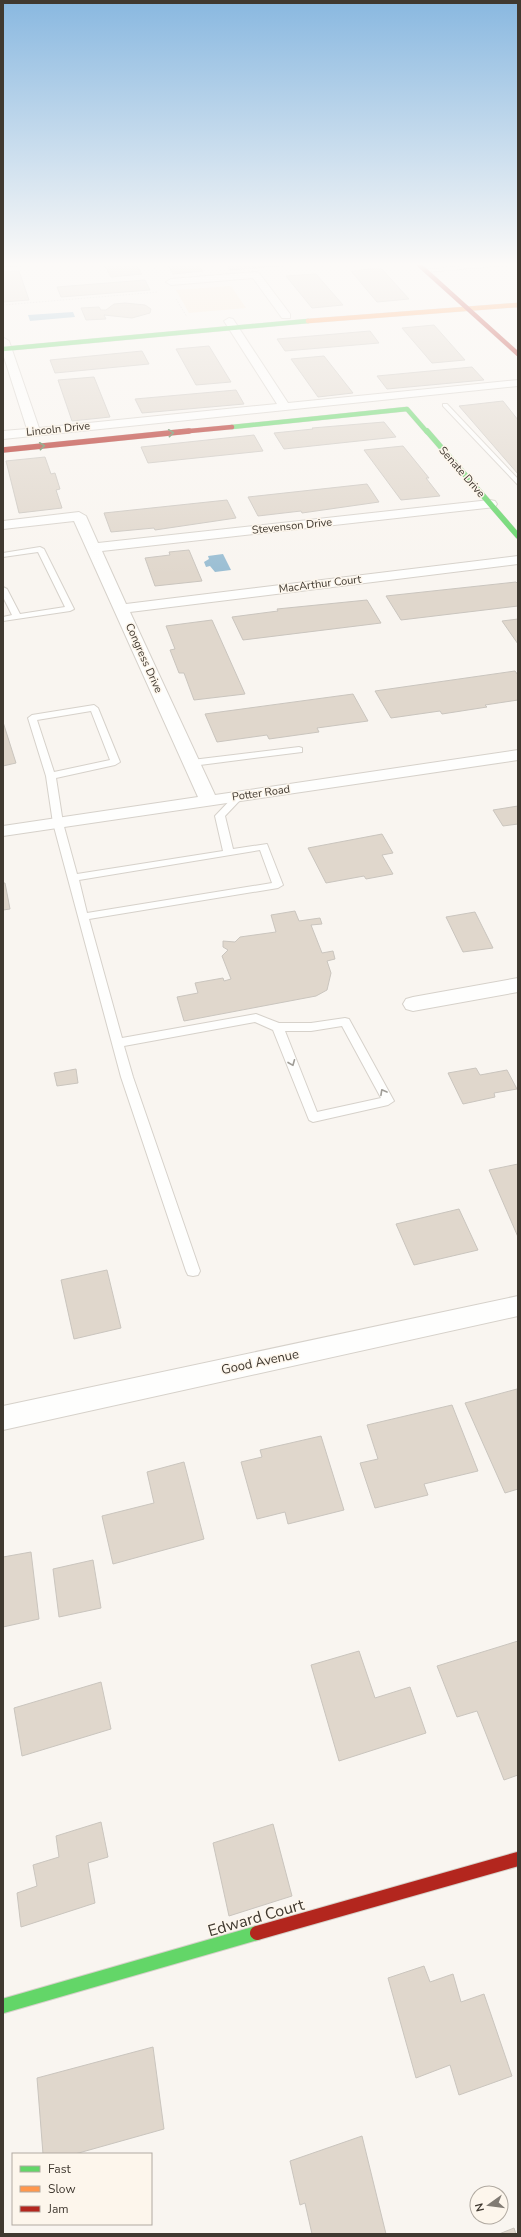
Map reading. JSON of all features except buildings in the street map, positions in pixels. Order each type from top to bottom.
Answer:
[{"type":"street","points":[[11,366],[34,431]]},
{"type":"street","points":[[259,366],[285,407]]},
{"type":"street","name":"Lincoln Drive","points":[[3,435],[518,383]]},
{"type":"street","name":"Lincoln Drive","points":[[3,450],[407,409]]},
{"type":"street","name":"Senate Drive","points":[[407,409],[518,536]]},
{"type":"street","name":"Stevenson Drive","points":[[94,548],[490,504]]},
{"type":"street","name":"Congress Drive","points":[[3,524],[79,516],[209,801]]},
{"type":"street","name":"MacArthur Court","points":[[122,609],[518,560]]},
{"type":"street","name":"Potter Road","points":[[3,831],[518,755]]},
{"type":"street","points":[[414,1004],[518,985]]},
{"type":"street","name":"Good Avenue","points":[[3,1418],[518,1306]]},
{"type":"street","name":"Edward Court","points":[[3,2006],[518,1859]]},
{"type":"lane","points":[[445,405],[518,483]]},
{"type":"lane","points":[[3,555],[40,549],[70,609],[3,619]]},
{"type":"lane","points":[[3,589],[17,617]]},
{"type":"lane","points":[[51,776],[115,762],[94,708],[32,718],[51,776],[58,823],[127,1077],[193,1271]]},
{"type":"lane","points":[[192,763],[299,750]]},
{"type":"lane","points":[[229,853],[223,834],[220,816],[238,797]]},
{"type":"lane","points":[[73,878],[264,846],[278,885],[83,918]]},
{"type":"lane","points":[[118,1044],[256,1018],[278,1027],[311,1027],[345,1022],[388,1101],[313,1117],[278,1027]]},
{"type":"water","points":[[223,554],[231,570],[215,572],[210,566],[206,567],[204,562],[209,559],[208,556]]},
{"type":"traffic: fast","points":[[232,427],[407,409],[518,536]]},
{"type":"traffic: fast","points":[[3,2006],[257,1933]]},
{"type":"traffic: jam","points":[[3,450],[232,427]]},
{"type":"traffic: jam","points":[[257,1933],[518,1859]]}]
